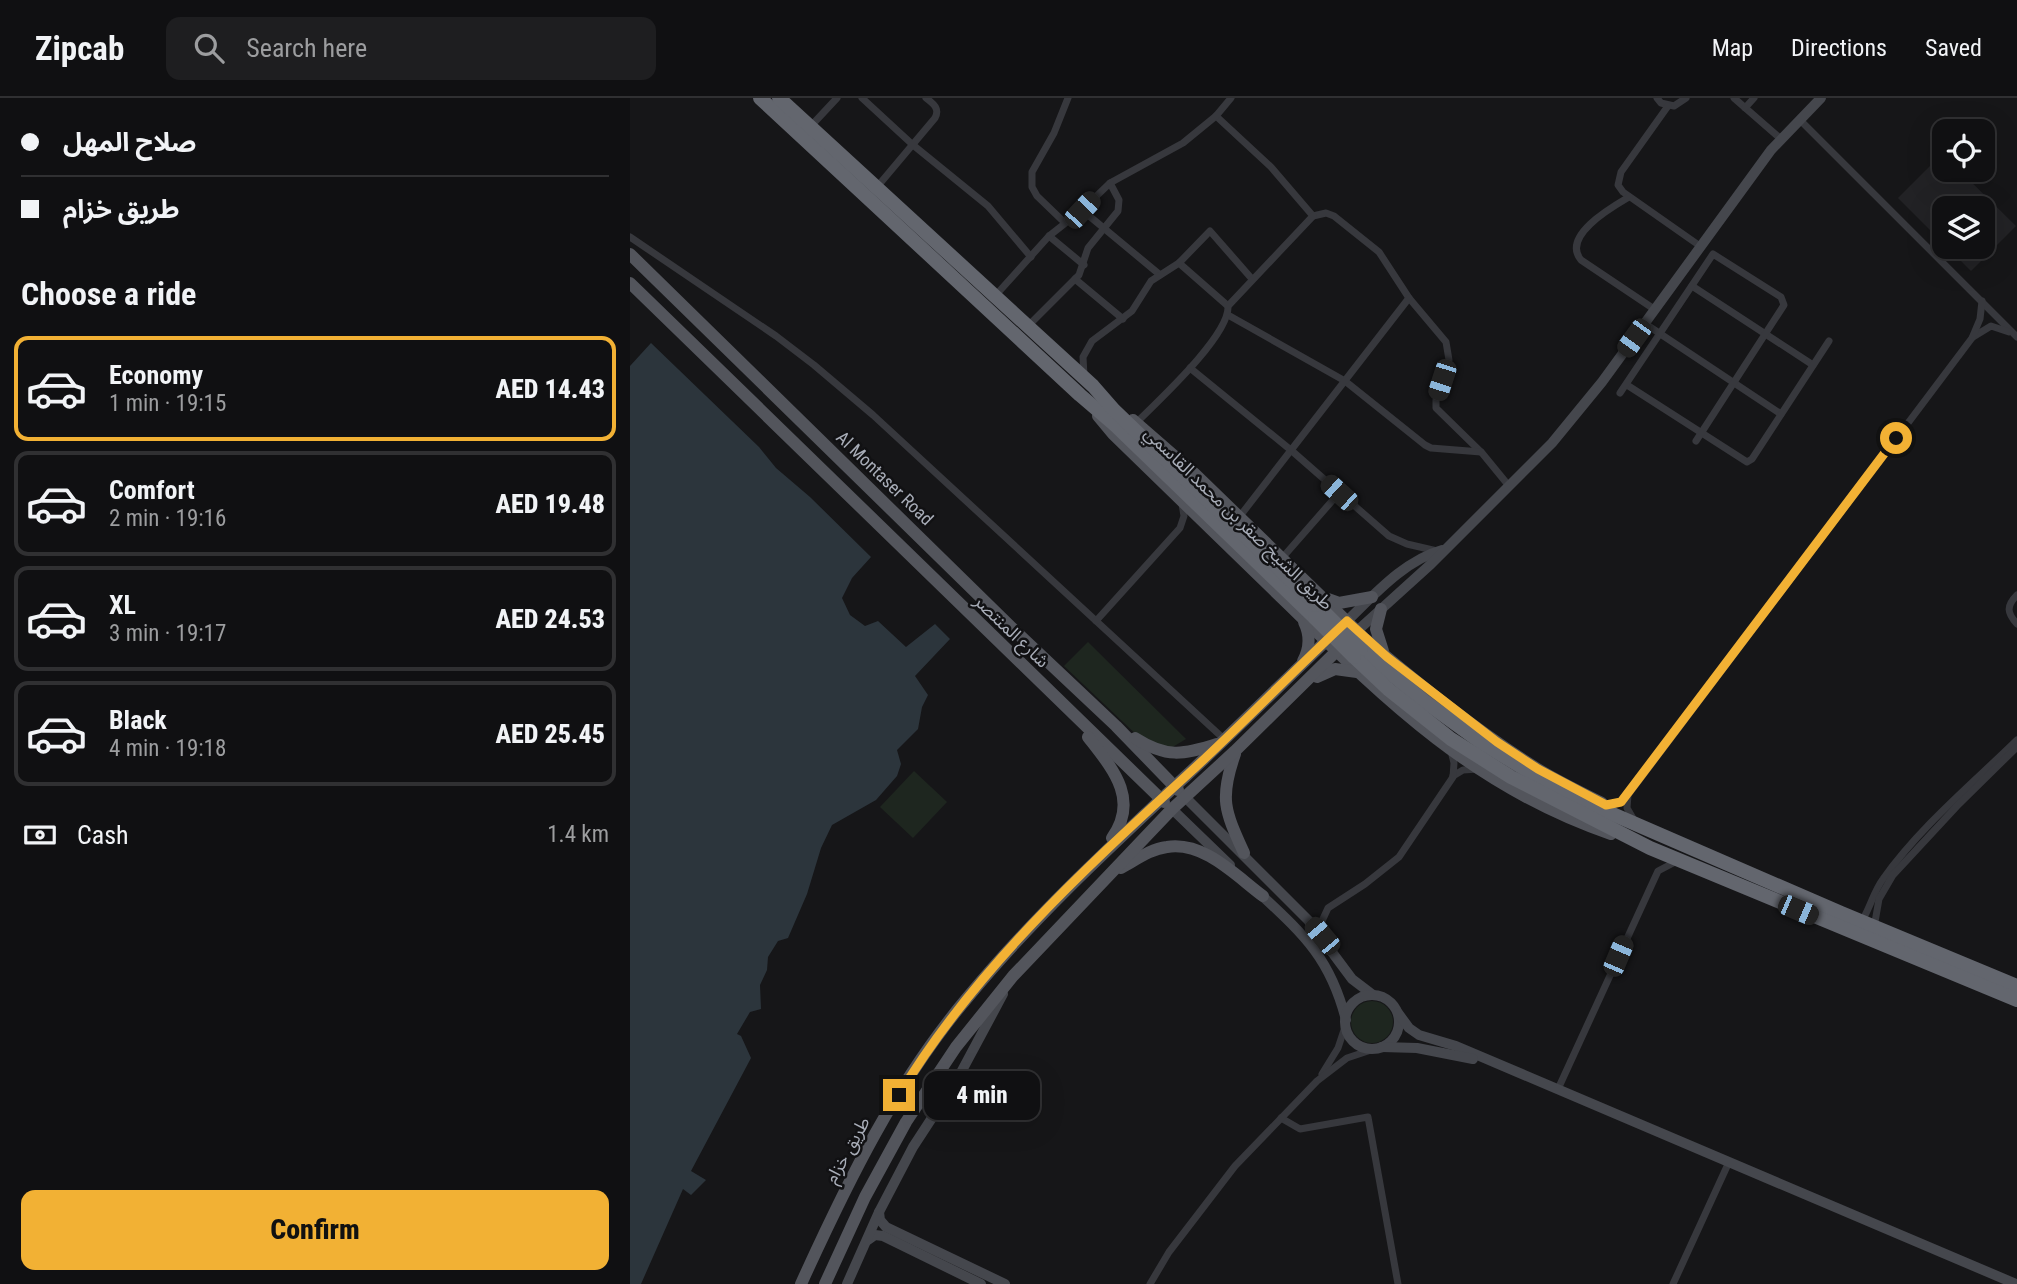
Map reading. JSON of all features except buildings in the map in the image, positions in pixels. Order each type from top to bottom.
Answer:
[{"type":"highway","name":"طريق الشيخ صقر بن محمد القاسمي","points":[[760,98],[1080,395],[1320,609]]},
{"type":"highway","name":"طريق الشيخ صقر بن محمد القاسمي","points":[[779,98],[1089,383],[1320,609],[1388,689],[1451,740],[1511,777],[1635,842],[2017,1000]]},
{"type":"highway","name":"طريق الشيخ صقر بن محمد القاسمي","points":[[1358,653],[1520,768],[1564,793],[2017,986]]},
{"type":"main road","name":"Al Montaser Road","points":[[630,254],[1011,627],[1116,726]]},
{"type":"main road","name":"شارع المنتصر","points":[[630,283],[1172,809]]},
{"type":"main road","points":[[1089,383],[1283,557],[1320,609],[1347,621],[1387,657],[1506,748],[1538,769],[1642,826]]},
{"type":"main road","points":[[1080,395],[1113,434],[1337,652],[1414,722],[1478,769],[1541,804],[1599,830],[1635,842]]},
{"type":"main road","points":[[1320,609],[1372,597]]},
{"type":"main road","points":[[1381,609],[1376,629],[1377,638],[1387,657]]},
{"type":"main road","points":[[1298,668],[1305,659],[1309,643],[1306,626],[1300,616]]},
{"type":"main road","name":"طريق خزام","points":[[801,1284],[863,1153],[908,1079],[971,993],[1099,857],[1347,621]]},
{"type":"main road","points":[[825,1284],[886,1157],[956,1047],[1013,976],[1172,809],[1236,751],[1357,631]]},
{"type":"main road","points":[[1305,684],[1335,669],[1360,673]]},
{"type":"main road","points":[[1063,703],[1115,771],[1122,792],[1124,805],[1121,826],[1099,857]]},
{"type":"main road","points":[[1116,726],[1153,750],[1173,754],[1193,752],[1222,741]]},
{"type":"main road","points":[[1116,726],[1186,798]]},
{"type":"main road","points":[[1236,751],[1226,783],[1225,806],[1244,853]]},
{"type":"main road","points":[[1109,875],[1151,852],[1182,846],[1205,853],[1263,896]]},
{"type":"main road","points":[[956,1047],[960,1033],[980,1007],[978,1000],[971,993]]},
{"type":"street","points":[[810,127],[837,98]]},
{"type":"street","points":[[862,98],[912,145],[988,206],[1031,257]]},
{"type":"street","points":[[877,187],[937,114],[935,106],[926,98]]},
{"type":"street","points":[[1064,222],[1037,196],[1032,187],[1032,172],[1054,133],[1068,98]]},
{"type":"street","points":[[995,296],[1049,236],[1110,183],[1183,143],[1216,116],[1231,98]]},
{"type":"street","points":[[1657,98],[1668,106]]},
{"type":"street","points":[[1686,98],[1679,104],[1668,106],[1619,176],[1620,189],[1700,246]]},
{"type":"street","points":[[1734,98],[1781,139]]},
{"type":"street","points":[[1745,108],[1754,98]]},
{"type":"street","points":[[1357,631],[1552,443],[1575,416],[1781,139],[1817,100]]},
{"type":"street","points":[[1216,116],[1271,167],[1313,216]]},
{"type":"street","points":[[1800,120],[2016,336]]},
{"type":"street","points":[[1028,326],[1075,279],[1084,264],[1088,248],[1120,206],[1110,183]]},
{"type":"street","points":[[1629,197],[1603,214],[1588,228],[1577,240],[1575,250],[1581,260],[1654,309]]},
{"type":"street","points":[[1082,210],[1158,274]]},
{"type":"street","points":[[1136,423],[1190,368],[1224,324],[1228,306],[1252,279],[1313,216],[1329,214],[1374,247],[1409,298],[1446,342],[1449,360],[1436,408],[1482,453],[1509,486]]},
{"type":"street","points":[[1089,383],[1082,368],[1083,357],[1098,334],[1123,319],[1138,303],[1150,281],[1179,264],[1210,231],[1252,279]]},
{"type":"street","points":[[1049,236],[1084,264]]},
{"type":"street","points":[[630,237],[814,365],[873,415],[1222,741]]},
{"type":"street","points":[[1620,393],[1713,254],[1781,297],[1784,305],[1696,441]]},
{"type":"street","points":[[1179,264],[1228,306]]},
{"type":"street","points":[[1075,279],[1123,319]]},
{"type":"street","points":[[1692,286],[1813,365]]},
{"type":"street","points":[[1240,516],[1409,298]]},
{"type":"street","points":[[1606,805],[1616,804],[1628,795],[1972,338],[1980,319],[1982,301]]},
{"type":"street","points":[[1228,315],[1345,381],[1425,445],[1431,448],[1482,453]]},
{"type":"street","points":[[1644,323],[1781,414]]},
{"type":"street","points":[[1972,338],[1991,326],[2016,336]]},
{"type":"street","points":[[1627,384],[1747,462],[1752,459],[1829,341]]},
{"type":"street","points":[[1064,360],[1083,357]]},
{"type":"street","points":[[1190,368],[1395,539],[1441,550]]},
{"type":"street","points":[[1283,557],[1339,493]]},
{"type":"street","points":[[1096,621],[1180,528],[1183,509],[1179,497]]},
{"type":"street","points":[[1347,621],[1406,568],[1441,550]]},
{"type":"street","points":[[2017,595],[2008,608],[2008,613],[2017,624]]},
{"type":"street","points":[[1864,917],[1877,889],[1893,866],[1954,801],[2017,740]]},
{"type":"street","points":[[1875,922],[1879,899],[1893,875],[2017,747]]},
{"type":"street","points":[[1451,751],[1453,777]]},
{"type":"street","points":[[1322,936],[1322,921],[1328,908],[1399,857],[1453,777],[1464,770],[1478,769]]},
{"type":"street","points":[[1628,795],[1628,808],[1642,826]]},
{"type":"street","points":[[1186,798],[1244,853],[1322,936],[1352,979],[1373,995],[1388,1000],[1409,1028],[1419,1035],[1456,1046],[2016,1284]]},
{"type":"street","name":"شارع المنتصر","points":[[1172,809],[1315,948],[1333,978],[1346,1022]]},
{"type":"street","points":[[1558,1089],[1658,871],[1650,848]]},
{"type":"street","points":[[1658,871],[1680,860]]},
{"type":"street","points":[[847,1284],[879,1212],[913,1147],[958,1078],[1013,976]]},
{"type":"street","points":[[1317,1081],[1338,1048],[1351,1006],[1357,1000],[1373,995]]},
{"type":"street","points":[[1150,1284],[1169,1252],[1235,1166],[1317,1081],[1347,1058],[1378,1048],[1395,1037],[1399,1029],[1398,1013]]},
{"type":"street","points":[[1346,1022],[1351,1039],[1357,1045],[1417,1048],[1496,1063]]},
{"type":"street","points":[[1281,1118],[1300,1129],[1368,1118],[1398,1284]]},
{"type":"street","points":[[1674,1284],[1729,1162]]},
{"type":"street","points":[[879,1212],[880,1220],[886,1227],[1004,1284]]},
{"type":"street","points":[[867,1240],[875,1235],[883,1236],[981,1284]]},
{"type":"shaded area","points":[[1932,164],[1932,182],[1971,182],[1985,196],[1932,196],[1932,232],[1898,198]]},
{"type":"shaded area","points":[[1995,205],[2016,226],[1995,247]]},
{"type":"shaded area","points":[[1959,259],[1983,259],[1971,271]]},
{"type":"shaded area","points":[[651,343],[759,447],[776,468],[871,557],[852,578],[842,598],[850,615],[865,626],[878,621],[906,647],[935,624],[950,639],[915,676],[928,695],[922,707],[918,729],[897,750],[901,764],[897,776],[876,800],[832,825],[788,938],[778,941],[768,957],[767,970],[760,985],[761,1009],[750,1012],[737,1034],[741,1036],[751,1058],[691,1171],[706,1180],[691,1195],[683,1189],[641,1284],[630,1284],[630,366]]},
{"type":"shaded area","points":[[1088,642],[1186,739],[1171,748],[1141,739],[1064,666]]},
{"type":"shaded area","points":[[914,771],[947,802],[913,838],[880,807]]},
{"type":"shaded area","points":[[1372,1001],[1387,1007],[1393,1022],[1387,1037],[1372,1043],[1357,1037],[1351,1022],[1357,1007]]},
{"type":"route","points":[[899,1095],[934,1041],[968,996],[1022,936],[1099,857],[1347,621],[1364,638],[1474,726],[1516,755],[1606,805],[1621,802],[1896,438]]}]
